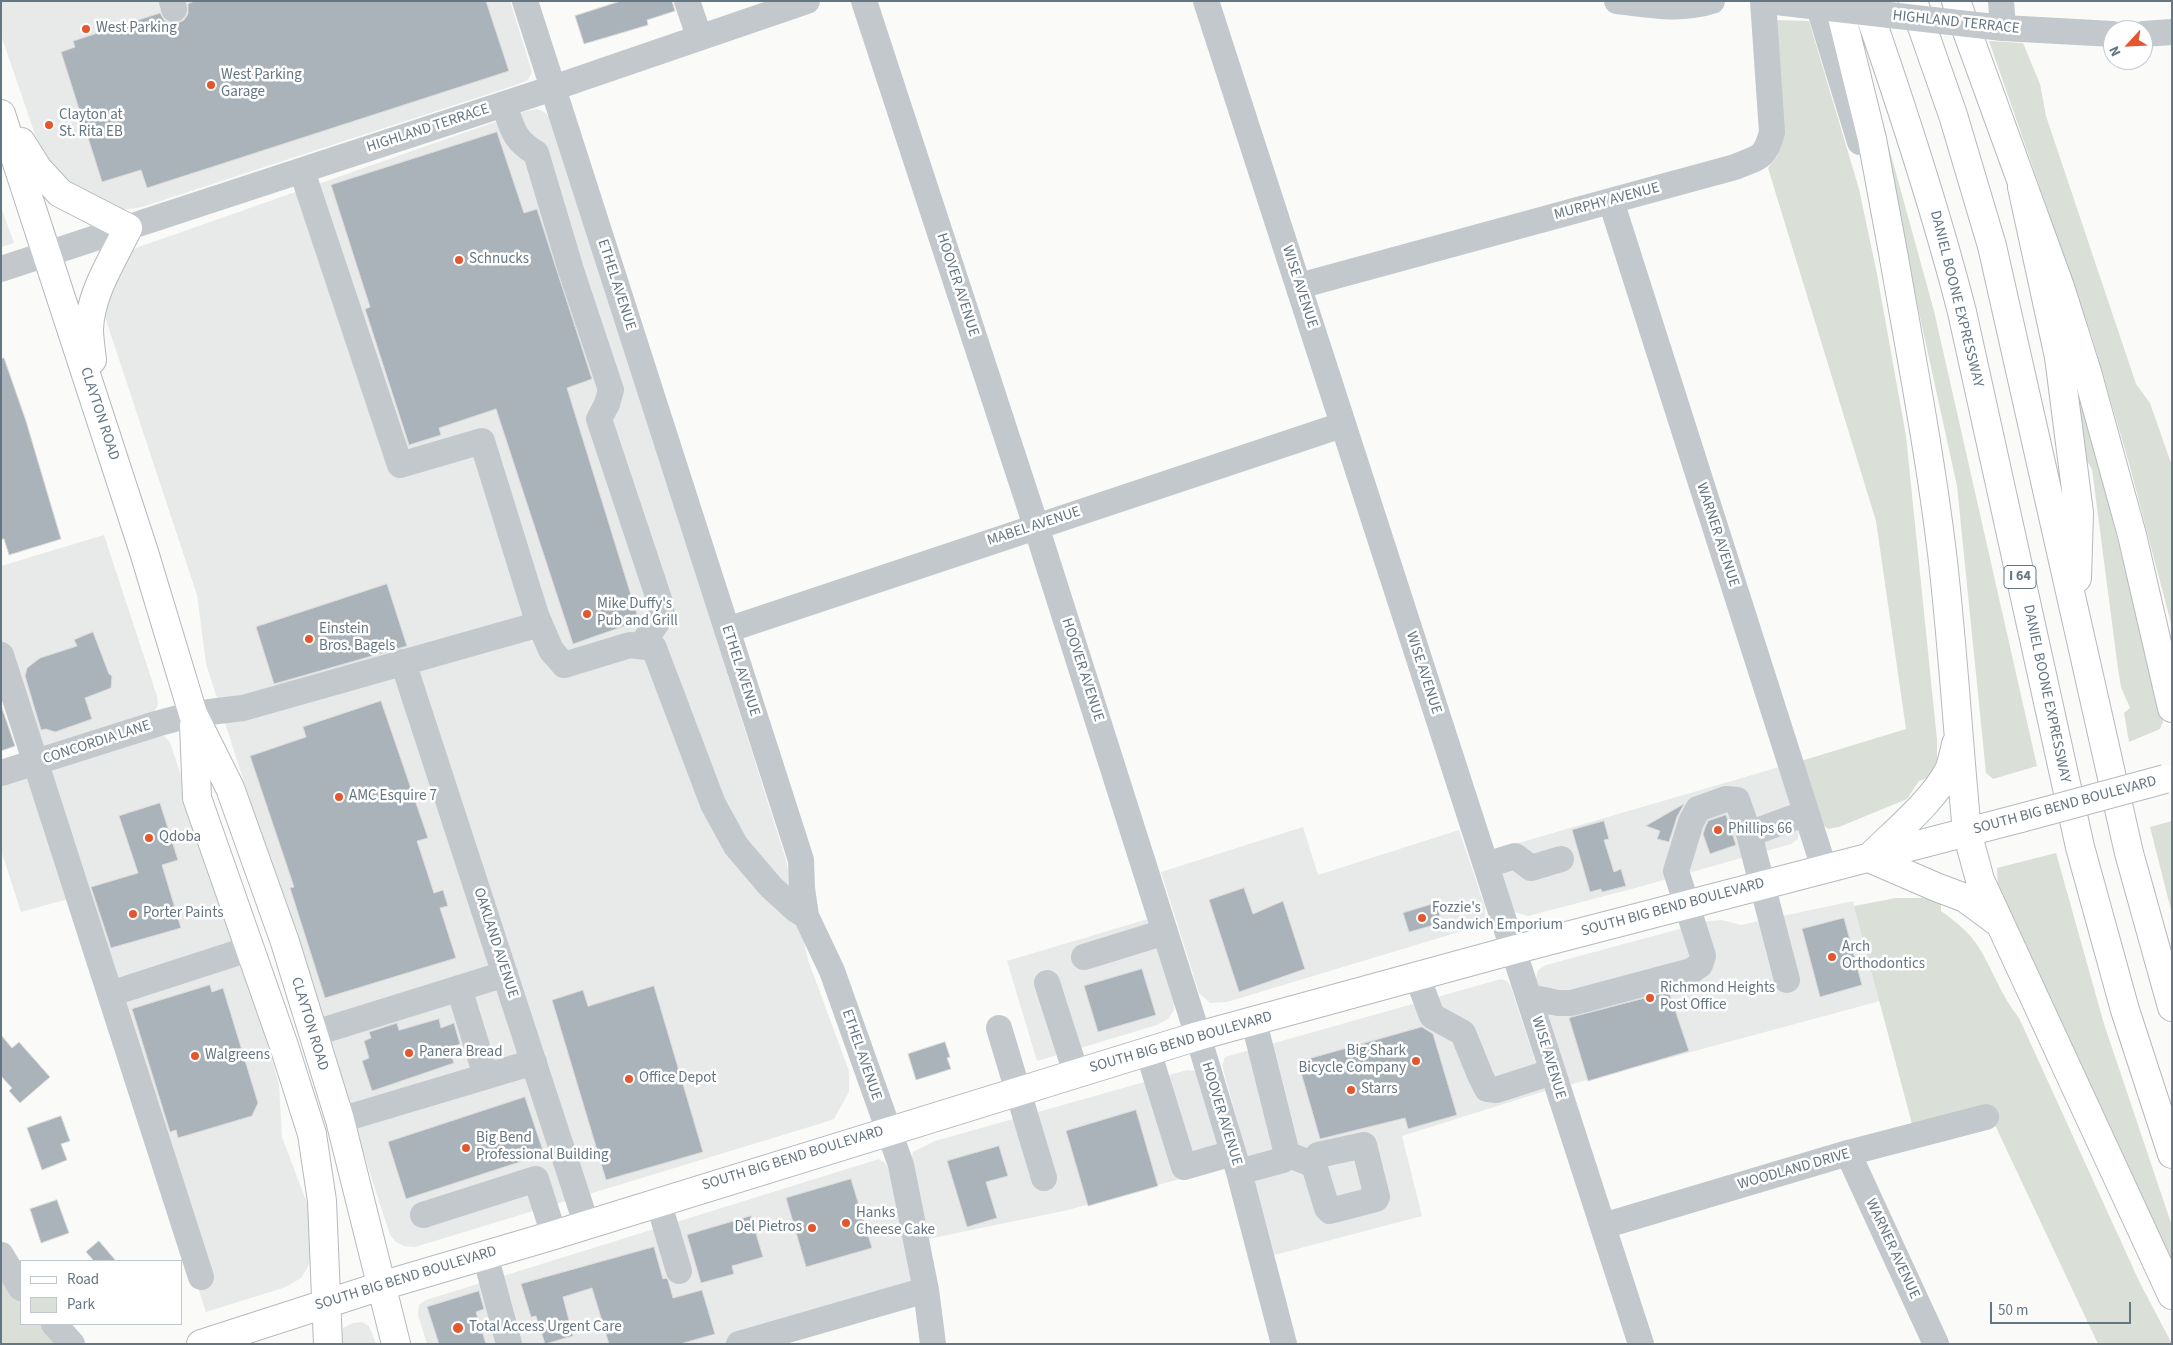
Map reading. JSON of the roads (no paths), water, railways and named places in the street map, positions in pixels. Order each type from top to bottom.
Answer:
[{"type":"main road","points":[[1838,1],[1872,139],[1925,433],[1951,628],[1967,832],[1980,880],[2172,1295]]},
{"type":"main road","name":"DANIEL BOONE EXPRESSWAY","points":[[1865,1],[1904,114],[1944,244],[1964,322],[2080,847],[2125,1010],[2172,1154]]},
{"type":"main road","points":[[1913,1],[1953,115],[1992,246],[2130,854],[2172,1007]]},
{"type":"main road","points":[[1956,1],[2022,188],[2060,287],[2087,372],[2132,535],[2168,678],[2172,708]]},
{"type":"main road","points":[[1,108],[49,184],[70,200],[128,228],[102,282],[92,312],[89,329],[96,406]]},
{"type":"main road","name":"CLAYTON ROAD","points":[[1,114],[152,579],[193,714],[230,788],[285,942],[340,1120],[396,1344]]},
{"type":"main road","points":[[2022,188],[2059,357],[2074,467],[2079,513],[2076,617]]},
{"type":"main road","name":"CLAYTON ROAD","points":[[193,714],[197,798],[284,1046],[312,1134],[322,1201],[328,1344]]},
{"type":"main road","points":[[1959,736],[1949,770],[1942,780],[1923,805],[1869,858],[1965,898],[2000,924]]},
{"type":"main road","name":"SOUTH BIG BEND BOULEVARD","points":[[212,1342],[326,1303],[554,1235],[658,1201],[1198,1036],[1513,950],[2169,778]]},
{"type":"street","name":"ETHEL AVENUE","points":[[525,1],[801,860],[806,916],[832,971],[901,1165],[926,1290],[933,1344]]},
{"type":"street","points":[[687,1],[699,36]]},
{"type":"street","name":"HIGHLAND TERRACE","points":[[1,269],[553,88],[699,36],[807,1]]},
{"type":"street","name":"HOOVER AVENUE","points":[[864,1],[1036,526],[1198,1036],[1236,1163],[1284,1344]]},
{"type":"street","name":"WISE AVENUE","points":[[1206,1],[1641,1344]]},
{"type":"street","points":[[1617,1],[1662,7],[1701,5],[1712,1]]},
{"type":"street","points":[[1817,1],[1894,258]]},
{"type":"street","points":[[2001,1],[2004,28]]},
{"type":"street","name":"HIGHLAND TERRACE","points":[[1769,2],[2004,28],[2103,33]]},
{"type":"street","name":"MURPHY AVENUE","points":[[1299,286],[1735,167],[1758,158],[1768,149],[1772,132],[1769,2]]},
{"type":"street","points":[[2153,33],[2172,32]]},
{"type":"street","points":[[504,104],[514,135],[523,145],[536,153],[571,270],[611,390],[607,404],[599,419],[660,602],[662,615],[641,646]]},
{"type":"street","points":[[302,171],[400,465],[482,441],[540,624],[551,650],[564,665],[630,645],[654,648],[713,804],[736,846],[771,887],[795,909],[806,916]]},
{"type":"street","name":"WARNER AVENUE","points":[[1611,201],[1824,868]]},
{"type":"street","name":"MABEL AVENUE","points":[[726,630],[1342,425]]},
{"type":"street","name":"CONCORDIA LANE","points":[[1,773],[156,724],[193,714],[243,708],[540,624]]},
{"type":"street","points":[[1,655],[201,1277]]},
{"type":"street","name":"OAKLAND AVENUE","points":[[404,662],[586,1224]]},
{"type":"street","points":[[1529,997],[1558,1003],[1571,1003],[1691,971],[1700,965],[1703,956],[1676,871],[1698,810],[1726,799],[1738,800],[1763,884],[1787,980]]},
{"type":"street","points":[[1749,834],[1806,812]]},
{"type":"street","points":[[1486,865],[1516,856],[1531,868],[1561,859]]},
{"type":"street","points":[[1084,957],[1165,932]]},
{"type":"street","points":[[110,994],[249,949]]},
{"type":"street","points":[[312,1034],[505,974]]},
{"type":"street","points":[[1417,976],[1432,1016],[1463,1033],[1487,1089],[1496,1090],[1552,1072]]},
{"type":"street","points":[[1047,983],[1076,1074]]},
{"type":"street","points":[[459,988],[486,1076]]},
{"type":"street","points":[[1148,1051],[1184,1167],[1284,1160],[1288,1154],[1254,1022]]},
{"type":"street","points":[[998,1028],[1019,1090],[1044,1178]]},
{"type":"street","points":[[340,1120],[534,1062]]},
{"type":"street","name":"WOODLAND DRIVE","points":[[1603,1226],[1848,1154],[1986,1117]]},
{"type":"street","points":[[1288,1154],[1312,1164]]},
{"type":"street","name":"WARNER AVENUE","points":[[1848,1154],[1936,1344]]},
{"type":"street","points":[[423,1215],[536,1179],[554,1235]]},
{"type":"street","points":[[658,1201],[679,1271]]},
{"type":"street","points":[[1,1255],[20,1286]]},
{"type":"street","points":[[485,1255],[509,1344]]},
{"type":"street","points":[[739,1344],[926,1290]]},
{"type":"street","points":[[55,1325],[72,1344]]},
{"type":"place","name":"West Parking","points":[[86,29]]},
{"type":"place","name":"West Parking Garage","points":[[211,85]]},
{"type":"place","name":"Clayton at St. Rita EB","points":[[49,125]]},
{"type":"place","name":"Schnucks","points":[[459,260]]},
{"type":"place","name":"Mike Duffy's Pub and Grill","points":[[587,614]]},
{"type":"place","name":"Einstein Bros. Bagels","points":[[309,639]]},
{"type":"place","name":"AMC Esquire 7","points":[[339,797]]},
{"type":"place","name":"Phillips 66","points":[[1718,830]]},
{"type":"place","name":"Qdoba","points":[[149,838]]},
{"type":"place","name":"Porter Paints","points":[[133,914]]},
{"type":"place","name":"Fozzie's Sandwich Emporium","points":[[1422,918]]},
{"type":"place","name":"Arch Orthodontics","points":[[1832,957]]},
{"type":"place","name":"Richmond Heights Post Office","points":[[1650,998]]},
{"type":"place","name":"Panera Bread","points":[[409,1053]]},
{"type":"place","name":"Walgreens","points":[[195,1056]]},
{"type":"place","name":"Big Shark Bicycle Company","points":[[1416,1061]]},
{"type":"place","name":"Office Depot","points":[[629,1079]]},
{"type":"place","name":"Starrs","points":[[1351,1090]]},
{"type":"place","name":"Big Bend Professional Building","points":[[466,1148]]},
{"type":"place","name":"Hanks Cheese Cake","points":[[846,1223]]},
{"type":"place","name":"Del Pietros","points":[[812,1228]]},
{"type":"place","name":"Total Access Urgent Care","points":[[458,1328]]}]
